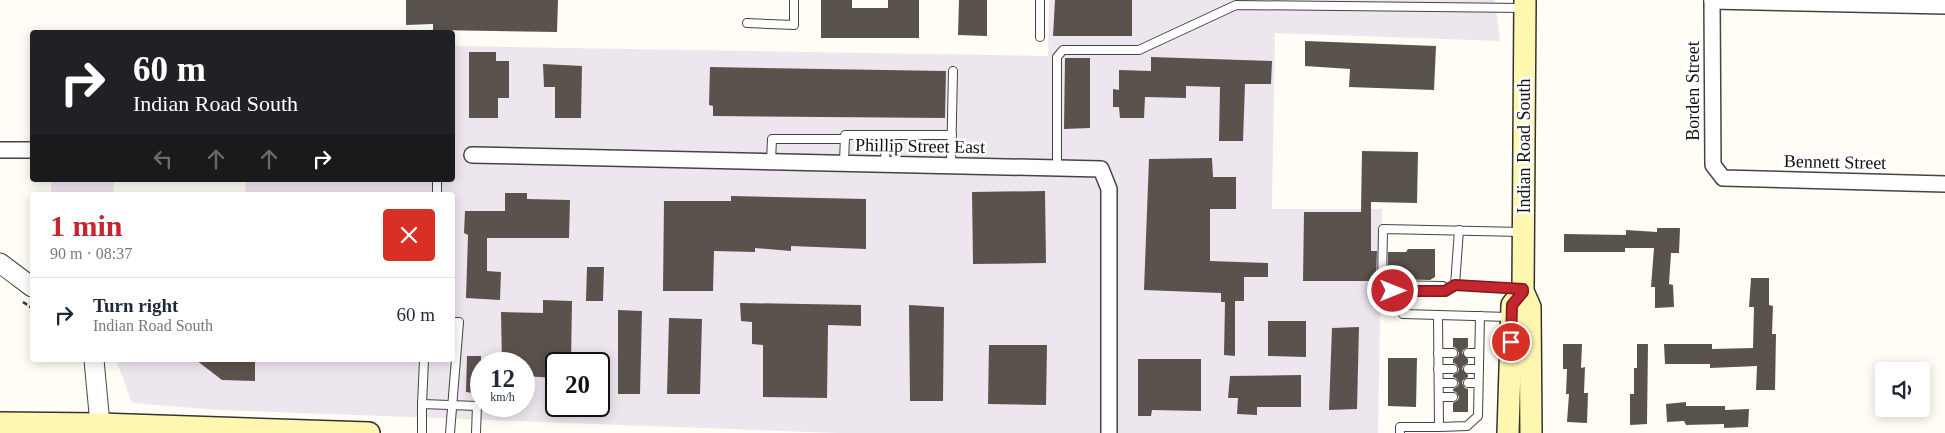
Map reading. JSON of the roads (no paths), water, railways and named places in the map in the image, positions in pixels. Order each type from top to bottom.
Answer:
[{"type":"main road","name":"Indian Road South","points":[[1525,4],[1523,290],[1530,307],[1531,433]]},
{"type":"main road","name":"Indian Road South","points":[[1508,433],[1512,305],[1523,290]]},
{"type":"main road","points":[[1496,433],[1500,419],[1511,342]]},
{"type":"main road","points":[[3,427],[100,424],[257,432],[369,433]]},
{"type":"street","points":[[1712,1],[1945,6]]},
{"type":"street","name":"Borden Street","points":[[1712,1],[1712,166],[1723,178]]},
{"type":"street","points":[[0,150],[30,150]]},
{"type":"street","name":"Phillip Street East","points":[[472,155],[1101,169],[1110,189],[1109,433]]},
{"type":"street","name":"Bennett Street","points":[[1723,178],[1945,184]]},
{"type":"street","points":[[0,263],[30,286]]},
{"type":"street","points":[[94,362],[100,424]]},
{"type":"lane","points":[[747,23],[794,25],[794,0]]},
{"type":"lane","points":[[1040,0],[1040,37]]},
{"type":"lane","points":[[1228,0],[1236,5]]},
{"type":"lane","points":[[1057,168],[1057,57],[1062,50],[1139,50],[1236,5],[1525,4]]},
{"type":"lane","points":[[951,165],[953,71]]},
{"type":"lane","points":[[844,163],[845,135],[952,135]]},
{"type":"lane","points":[[885,164],[886,135]]},
{"type":"lane","points":[[771,161],[772,138],[845,139]]},
{"type":"lane","points":[[1523,290],[1455,285],[1445,291],[1443,286],[1382,285],[1383,229],[1524,232]]},
{"type":"lane","points":[[1455,285],[1458,230]]},
{"type":"lane","points":[[1403,314],[1511,317]]},
{"type":"lane","points":[[1438,315],[1439,426]]},
{"type":"lane","points":[[1400,433],[1400,427],[1467,426],[1478,416],[1480,316]]},
{"type":"lane","points":[[450,433],[459,322],[455,322]]},
{"type":"lane","points":[[1438,353],[1453,353]]},
{"type":"lane","points":[[1468,353],[1479,353]]},
{"type":"lane","points":[[422,433],[424,362]]},
{"type":"lane","points":[[1438,369],[1453,369]]},
{"type":"lane","points":[[1468,369],[1479,369]]},
{"type":"lane","points":[[1439,383],[1453,383]]},
{"type":"lane","points":[[1468,383],[1478,383]]},
{"type":"lane","points":[[1439,397],[1453,397]]},
{"type":"lane","points":[[1468,398],[1478,398]]},
{"type":"lane","points":[[422,404],[477,406],[476,433]]}]
